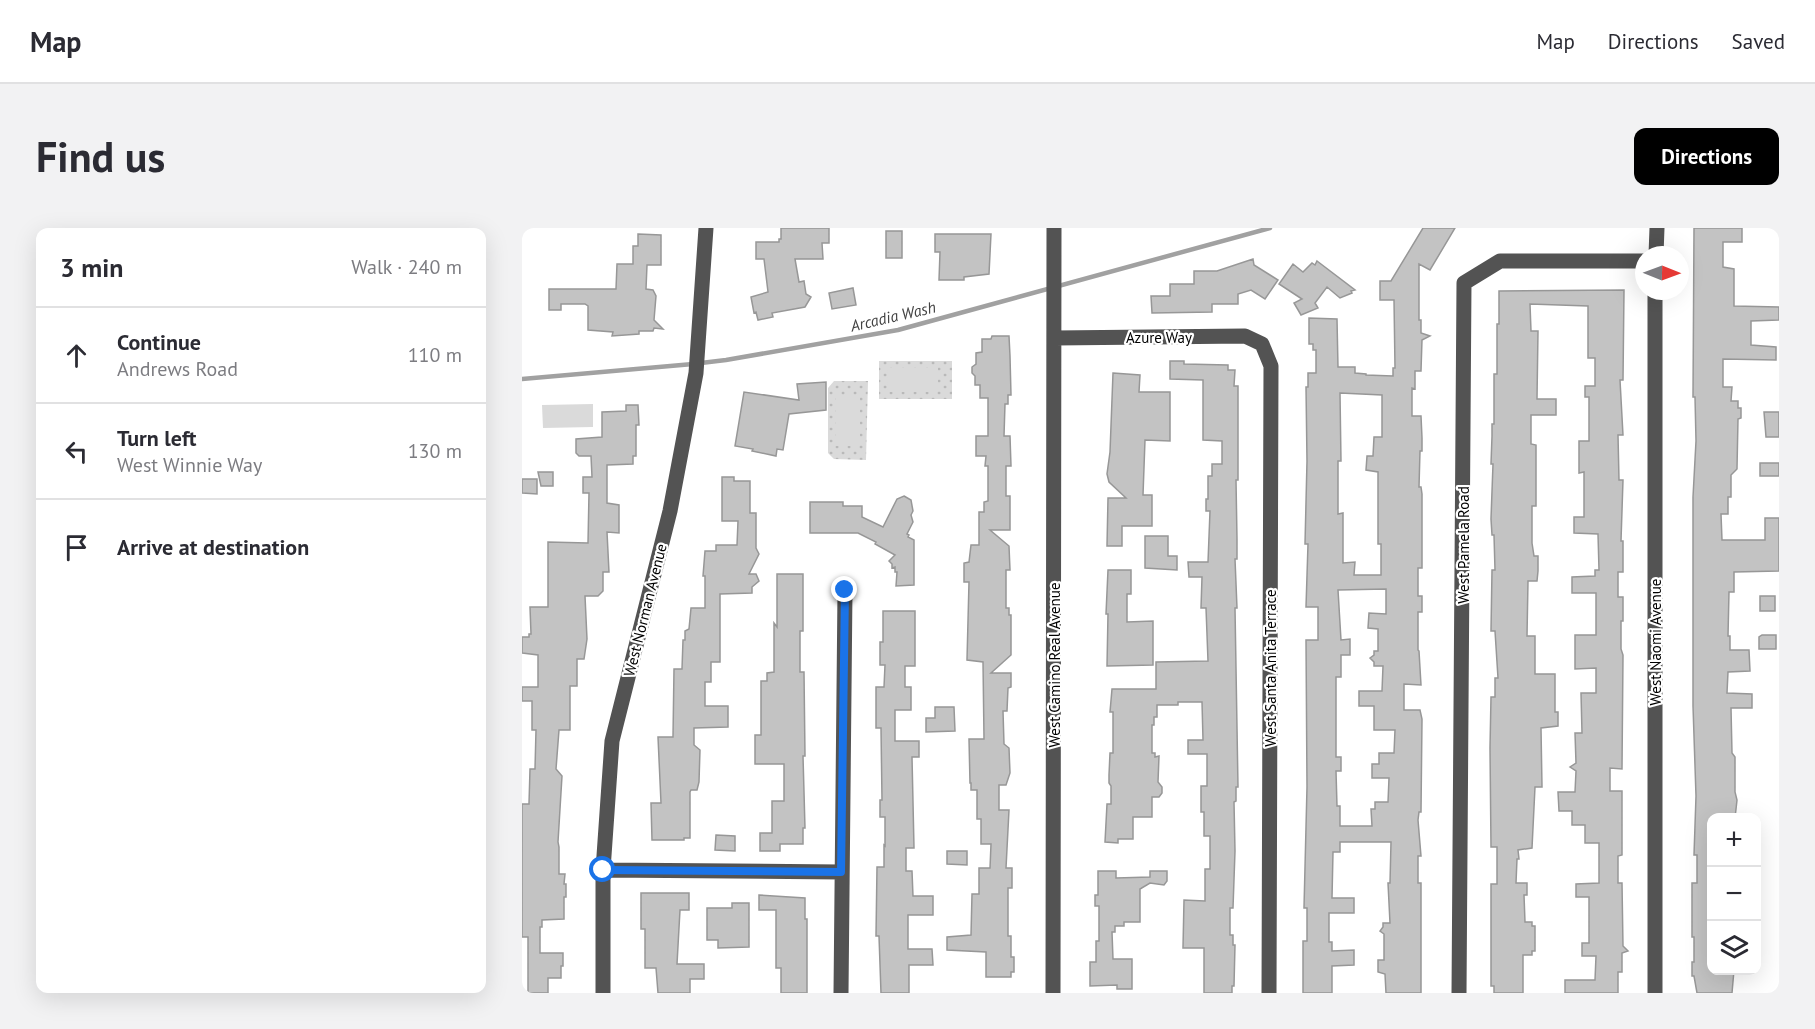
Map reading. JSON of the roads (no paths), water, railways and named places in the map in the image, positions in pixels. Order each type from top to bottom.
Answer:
[{"type":"street","name":"West Norman Avenue","points":[[603,993],[603,870],[612,741],[670,511],[696,373],[706,228]]},
{"type":"street","name":"West Camino Real Avenue","points":[[1053,993],[1054,228]]},
{"type":"street","points":[[1656,246],[1657,228]]},
{"type":"street","name":"West Pamela Road","points":[[1459,993],[1464,283],[1500,261],[1635,261]]},
{"type":"street","name":"West Naomi Avenue","points":[[1655,300],[1655,993]]},
{"type":"street","name":"Azure Way","points":[[1055,338],[1245,336],[1262,344]]},
{"type":"street","name":"West Santa Anita Terrace","points":[[1262,344],[1271,366],[1269,993]]},
{"type":"street","points":[[841,993],[845,590]]},
{"type":"street","points":[[603,870],[841,872]]},
{"type":"waterway","name":"Arcadia Wash","points":[[701,363],[898,330],[1270,228]]},
{"type":"waterway","name":"Arcadia Wash","points":[[522,379],[693,364]]}]
